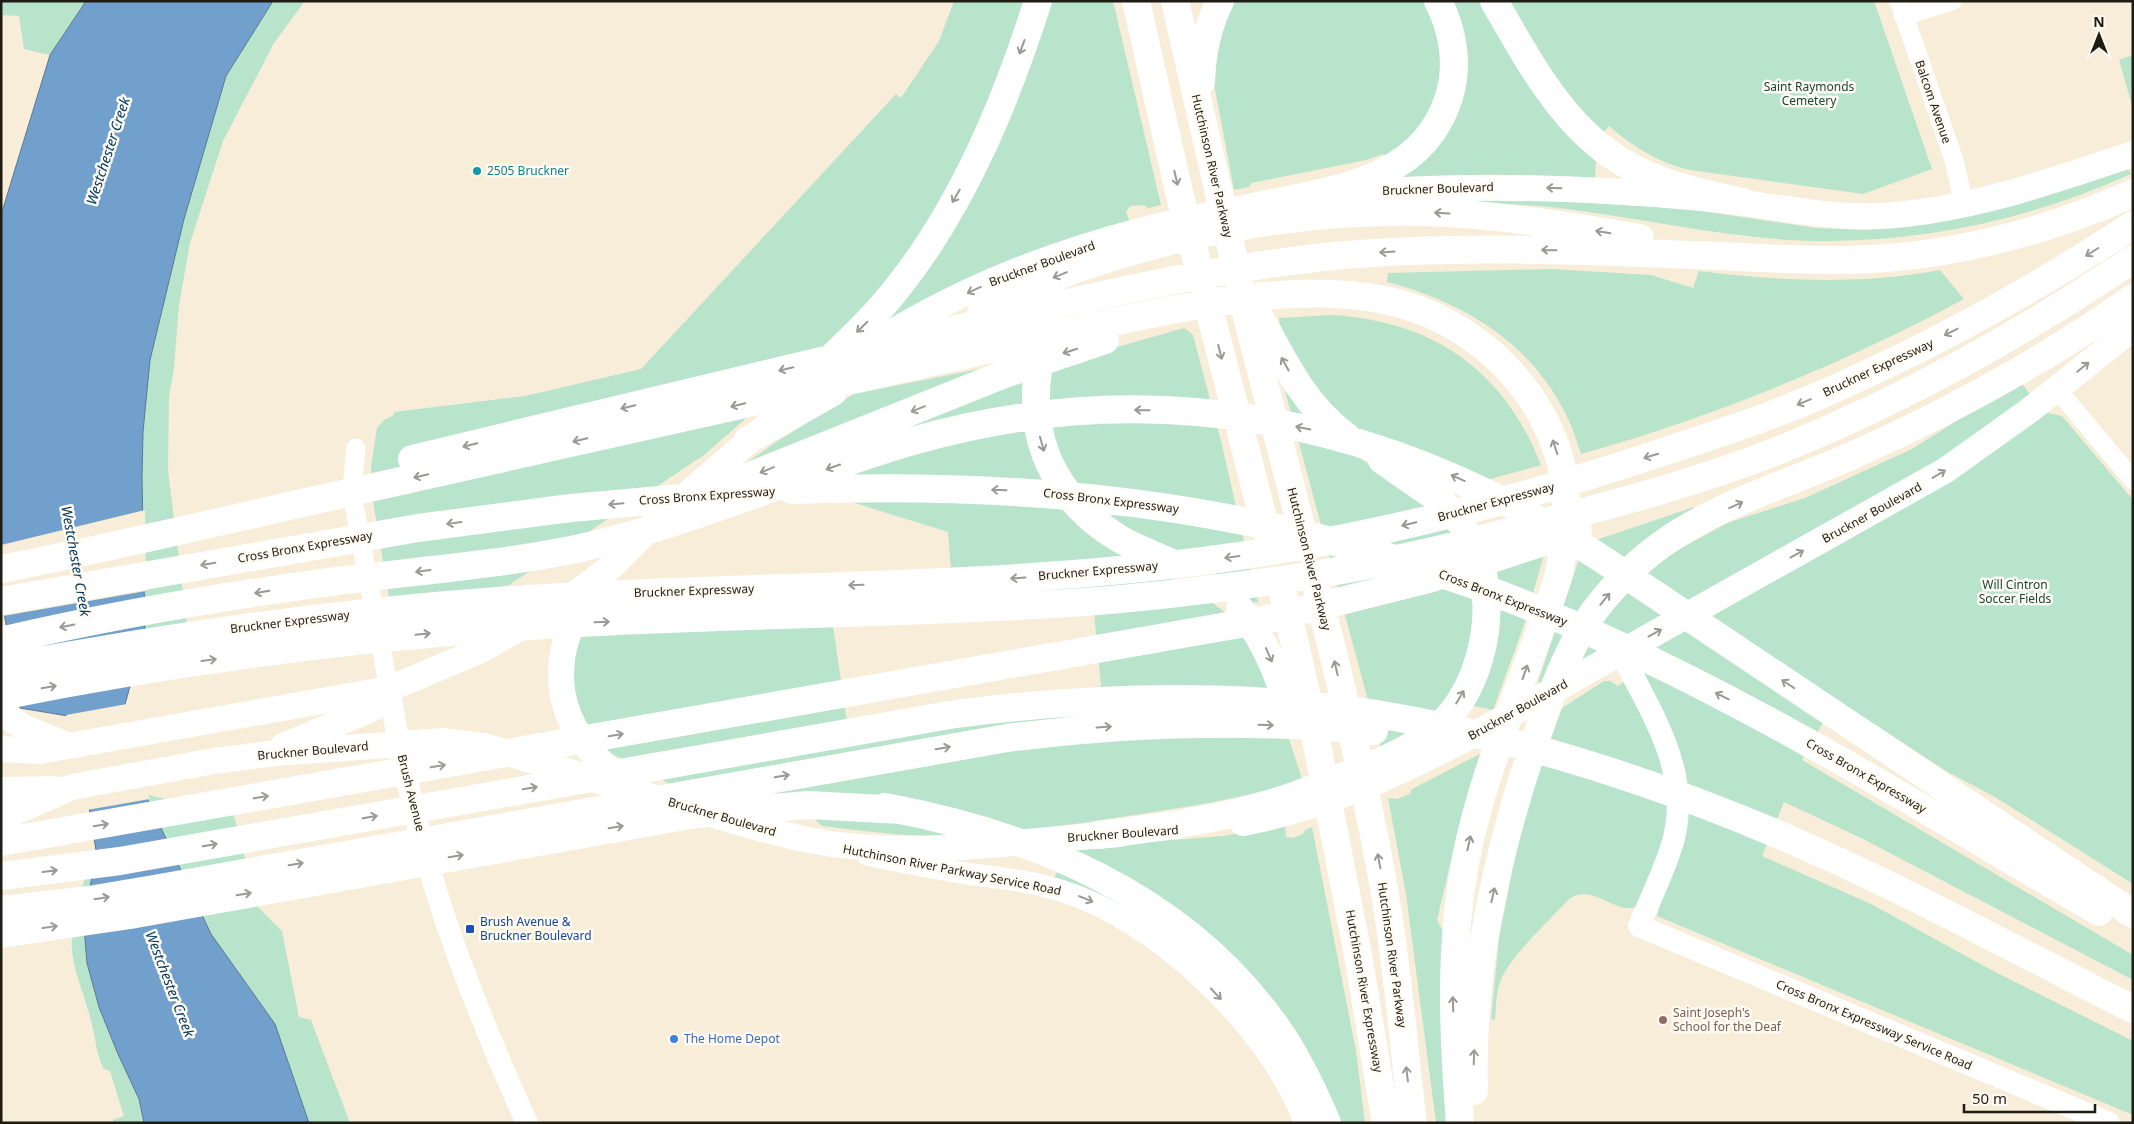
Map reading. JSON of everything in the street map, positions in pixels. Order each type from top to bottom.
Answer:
[{"type":"highway","points":[[748,440],[875,314],[900,285],[922,253],[956,197],[986,138],[1012,75],[1038,1]]},
{"type":"highway","points":[[1136,1],[1179,192],[1296,646],[1339,859]]},
{"type":"highway","name":"Hutchinson River Parkway","points":[[1175,1],[1238,276],[1327,630],[1373,832],[1391,934],[1413,1123]]},
{"type":"highway","points":[[1203,126],[1201,96],[1203,60],[1209,27],[1220,1]]},
{"type":"highway","points":[[748,440],[919,344],[1021,292],[1154,237],[1255,216],[1382,174],[1400,164],[1420,148],[1444,111],[1453,81],[1451,38],[1446,17],[1438,1]]},
{"type":"highway","points":[[1494,1],[1544,84],[1563,109],[1598,146],[1623,163],[1655,178],[1743,202]]},
{"type":"highway","points":[[1,562],[520,432],[970,326],[1189,278],[1296,261],[1396,251],[1468,249],[1563,250],[1790,259],[1886,258],[1982,244],[2075,217],[2133,192]]},
{"type":"highway","points":[[1255,216],[1441,212],[1538,222],[1694,247],[1790,259]]},
{"type":"highway","name":"Bruckner Expressway","points":[[1,668],[207,633],[404,609],[565,596],[1011,578],[1122,570],[1264,552],[1397,527],[1474,508],[1591,475],[1758,420],[1839,387],[1983,315],[2067,267],[2133,225]]},
{"type":"highway","points":[[1154,237],[1089,279],[1072,293],[1052,319],[1041,354],[1035,389],[1036,420],[1043,450],[1066,491],[1094,520],[1120,539],[1199,577],[1231,601],[1254,627],[1267,649],[1283,690],[1339,859]]},
{"type":"highway","points":[[1,842],[1272,618],[1459,570],[1602,514],[1771,453],[1858,415],[1973,358],[2041,319],[2133,259]]},
{"type":"highway","points":[[1099,835],[1299,802],[1385,769],[1414,744],[1436,729],[1452,711],[1470,681],[1481,649],[1487,617],[1486,593],[1478,556],[1462,524],[1441,501],[1355,443],[1319,413],[1294,380],[1238,276]]},
{"type":"highway","points":[[466,566],[555,545],[629,521],[763,472],[1002,375],[1067,352],[1225,308],[1304,295]]},
{"type":"highway","points":[[1,569],[1135,317],[1229,300],[1304,295],[1354,295],[1398,303],[1433,315],[1467,335],[1504,365],[1533,401],[1553,440],[1564,480],[1566,519],[1558,577],[1487,780],[1475,820],[1463,874],[1456,924],[1453,984],[1460,1123]]},
{"type":"highway","points":[[1475,1123],[1474,1063],[1477,1003],[1485,936],[1500,867],[1520,786],[1548,705],[1571,650],[1598,607],[1638,563],[1690,527],[1928,420],[2018,371],[2133,298]]},
{"type":"highway","points":[[1,640],[224,597],[556,553],[642,532],[879,451],[974,426],[1036,416],[1104,410],[1167,411],[1234,416],[1283,424],[1362,443],[1425,464],[1493,494],[1572,539],[2133,914]]},
{"type":"highway","name":"Cross Bronx Expressway","points":[[1,601],[390,532],[571,508],[733,494],[830,489],[944,488],[1055,494],[1158,505],[1260,524],[1353,547],[1432,571],[1564,621],[1702,686],[1811,744],[2133,931]]},
{"type":"highway","points":[[1,696],[244,655],[435,633],[595,622],[1011,607],[1196,591],[1300,577],[1402,559],[1602,514]]},
{"type":"highway","points":[[1,876],[120,861],[924,719],[1020,706],[1076,702],[1215,700],[1282,704],[1376,714],[1523,747],[1652,788],[1772,832],[1862,873],[2133,1009]]},
{"type":"highway","points":[[1,910],[89,900],[154,889],[1007,738],[1102,727],[1166,724],[1278,725],[1394,733],[1495,749],[1560,763],[1652,788]]},
{"type":"highway","points":[[597,810],[707,800],[797,797],[830,799],[902,810],[970,826],[1036,848],[1106,880],[1177,925],[1232,974],[1272,1020],[1305,1074],[1328,1123]]},
{"type":"highway","points":[[1,934],[122,916],[696,814],[790,805],[861,806],[902,810]]},
{"type":"highway","name":"Hutchinson River Expressway","points":[[1339,859],[1370,1017],[1386,1123]]},
{"type":"main road","name":"Bruckner Boulevard","points":[[1255,216],[1386,190],[1489,187],[1616,191],[1743,202],[1864,216],[1897,215],[1964,204],[1998,196],[2133,154]]},
{"type":"main road","name":"Bruckner Boulevard","points":[[1385,769],[1488,727],[1929,480],[1984,444],[2133,328]]},
{"type":"main road","points":[[665,801],[631,785],[603,764],[576,733],[566,708],[561,676],[563,646],[580,607],[612,566],[663,515],[748,440]]},
{"type":"main road","points":[[1,749],[40,751],[389,689],[481,650],[561,604],[612,566]]},
{"type":"main road","points":[[267,754],[300,738],[372,709],[389,689]]},
{"type":"main road","points":[[1,712],[23,727],[70,746]]},
{"type":"main road","name":"Bruckner Boulevard","points":[[1,818],[72,787],[214,761],[267,754],[443,741],[484,746],[665,801],[799,838],[851,846],[913,848],[1099,835]]},
{"type":"main road","points":[[1,790],[72,787]]},
{"type":"street","points":[[1901,9],[1952,1]]},
{"type":"street","name":"Balcom Avenue","points":[[1901,9],[1954,160],[1964,204]]},
{"type":"street","points":[[2057,389],[2133,480]]},
{"type":"street","name":"Brush Avenue","points":[[356,448],[353,479],[354,505],[411,800],[459,961],[527,1123]]},
{"type":"street","name":"Cross Bronx Expressway Service Road","points":[[1621,653],[1667,744],[1674,767],[1677,790],[1677,821],[1672,844],[1639,926],[2109,1123]]},
{"type":"street","name":"Hutchinson River Parkway Service Road","points":[[799,838],[895,861],[1045,886],[1076,895],[1108,910],[1144,932],[1181,960],[1234,1013],[1278,1068],[1305,1123]]},
{"type":"green space","points":[[1,1],[86,1],[50,55],[24,49],[19,16],[1,15]]},
{"type":"green space","points":[[273,1],[305,1],[274,43],[223,141],[190,243],[179,305],[174,368],[169,397],[168,471],[187,623],[145,632],[142,477],[143,432],[150,360],[184,219],[226,76]]},
{"type":"green space","points":[[954,1],[1027,1],[990,106],[931,221],[866,313],[704,455],[509,585],[392,616],[372,495],[371,466],[377,428],[384,420],[394,415],[394,412],[525,396],[641,369],[896,94],[901,98],[939,41]]},
{"type":"green space","points":[[1049,1],[1113,1],[1161,205],[1148,208],[1144,205],[1130,206],[1126,212],[1130,222],[1080,236],[987,269],[888,320],[916,286],[941,249],[962,209],[1000,126]]},
{"type":"green space","points":[[1229,1],[1426,1],[1445,50],[1435,110],[1393,160],[1383,154],[1366,160],[1251,183],[1249,187],[1234,190],[1213,79],[1216,30]]},
{"type":"green space","points":[[1449,1],[1484,1],[1596,162],[1595,180],[1398,180],[1434,146]]},
{"type":"green space","name":"Saint Raymonds Cemetery","points":[[1503,1],[1874,1],[1932,169],[1863,194],[1690,170],[1657,159],[1627,141],[1609,126],[1602,134],[1583,116]]},
{"type":"green space","points":[[2133,55],[2133,109],[2119,60]]},
{"type":"green space","points":[[2128,169],[2131,174],[2095,189],[2022,214],[1946,231],[1869,240],[1830,241],[1764,238],[1698,230],[1551,207],[1439,202],[1529,199],[1688,209],[1816,228],[1866,230],[1909,226]]},
{"type":"green space","points":[[1551,269],[1651,275],[1693,288],[1699,271],[1790,279],[1850,280],[1910,275],[1940,270],[1964,299],[1872,345],[1777,387],[1680,423],[1581,454],[1569,420],[1552,390],[1532,364],[1508,341],[1482,322],[1452,306],[1421,292],[1387,282],[1388,273]]},
{"type":"green space","points":[[1332,315],[1368,319],[1402,328],[1433,340],[1460,357],[1485,377],[1507,402],[1526,432],[1541,465],[1458,488],[1442,485],[1324,406],[1280,327],[1279,318]]},
{"type":"green space","points":[[1184,328],[1193,335],[1221,441],[1258,602],[1251,603],[1219,576],[1192,560],[1122,526],[1084,492],[1066,468],[1053,437],[1046,383],[1054,365]]},
{"type":"green space","points":[[1014,362],[1025,371],[1022,397],[1023,422],[1028,447],[1037,470],[1049,492],[1064,512],[1103,545],[1190,585],[1232,618],[1267,671],[1302,779],[1264,791],[1225,800],[1098,821],[999,833],[918,836],[822,826],[813,818],[708,804],[609,752],[593,738],[573,699],[576,634],[828,592],[848,729],[1101,686],[1092,591],[953,598],[948,532],[755,472],[687,505],[776,442],[854,394]]},
{"type":"green space","points":[[1281,376],[1349,451],[1402,486],[1459,538],[1475,593],[1473,630],[1459,677],[1440,708],[1414,730],[1381,749]]},
{"type":"green space","points":[[2020,381],[2032,397],[1946,458],[1582,661],[1589,645],[1615,602],[1673,553],[1727,523],[1805,498],[1912,449]]},
{"type":"green space","name":"Will Cintron Soccer Fields","points":[[2044,412],[2062,416],[2133,500],[2133,884],[1995,797],[1946,771],[1836,699],[1802,760],[2133,955],[2133,980],[1861,838],[1784,802],[1762,856],[1871,904],[1995,972],[2133,1041],[2133,1115],[1657,916],[1688,791],[1685,769],[1676,740],[1641,666],[1649,650]]},
{"type":"green space","points":[[1694,507],[1544,684],[1538,682],[1584,544]]},
{"type":"green space","points":[[1544,555],[1523,628],[1493,710],[1468,705],[1495,577],[1499,569]]},
{"type":"green space","points":[[1604,681],[1610,681],[1618,686],[1624,682],[1653,740],[1660,759],[1667,799],[1666,820],[1657,858],[1637,906],[1630,908],[1622,907],[1587,894],[1569,899],[1512,961],[1500,982],[1496,1000],[1495,1020],[1491,1019],[1499,938],[1517,847],[1530,797],[1562,708]]},
{"type":"green space","points":[[1482,753],[1462,815],[1437,920],[1441,928],[1445,929],[1448,1123],[1436,1123],[1406,894],[1388,798],[1397,799],[1410,794],[1412,789]]},
{"type":"green space","points":[[145,794],[234,816],[258,907],[282,931],[299,1017],[311,1020],[350,1123],[309,1123],[275,1024],[211,934]]},
{"type":"green space","points":[[1285,826],[1286,837],[1293,838],[1303,834],[1305,830],[1312,827],[1356,1051],[1365,1123],[1339,1123],[1310,1055],[1280,1009],[1235,958],[1185,914],[1168,936],[1100,895],[1054,878],[1071,848],[1223,836]]},
{"type":"green space","points":[[96,850],[87,963],[118,1054],[139,1099],[144,1123],[114,1123],[113,1120],[124,1116],[110,1071],[104,1069],[99,1058],[90,1016],[73,958],[72,932],[74,918],[86,874]]},
{"type":"water","name":"Westchester Creek","points":[[86,1],[273,1],[226,76],[184,219],[150,360],[143,432],[142,477],[145,632],[124,708],[138,779],[211,934],[275,1024],[309,1123],[144,1123],[139,1099],[99,1007],[87,963],[84,927],[96,850],[74,717],[20,708],[1,594],[1,215],[50,55]]},
{"type":"pier","points":[[145,510],[146,591],[3,616],[1,545]]},
{"type":"pier","points":[[127,704],[141,778],[150,799],[87,810],[72,719],[67,718],[66,715]]},
{"type":"place","name":"2505 Bruckner","points":[[477,171]]},
{"type":"place","name":"Brush Avenue & Bruckner Boulevard","points":[[470,929]]},
{"type":"place","name":"Saint Joseph's School for the Deaf","points":[[1663,1020]]},
{"type":"place","name":"The Home Depot","points":[[674,1039]]}]
